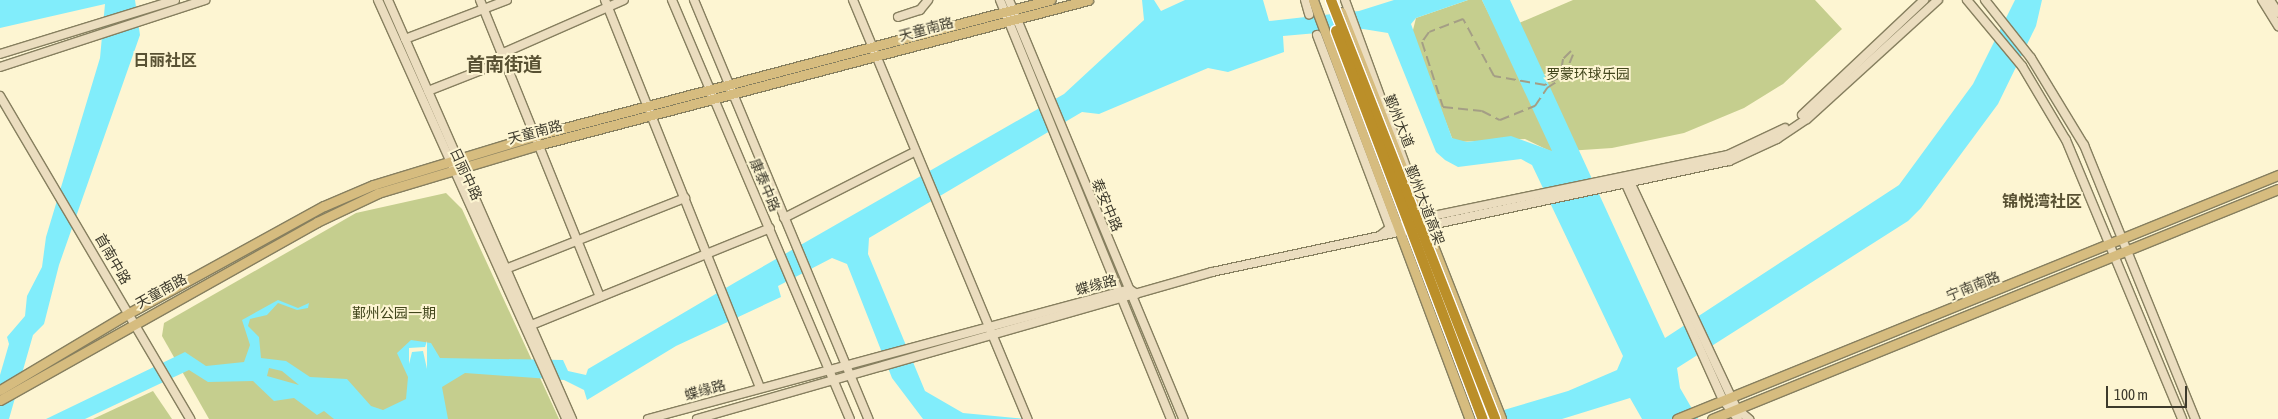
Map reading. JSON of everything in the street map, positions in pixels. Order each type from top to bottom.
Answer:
[{"type":"highway","name":"鄞州大道高架","points":[[1324,0],[1483,419]]},
{"type":"highway","name":"鄞州大道高架","points":[[1338,1],[1495,419]]},
{"type":"main road","name":"天童南路","points":[[0,400],[134,322],[317,222],[378,193],[651,111],[711,90],[1050,0]]},
{"type":"main road","name":"天童南路","points":[[0,390],[129,312],[324,206],[450,159],[534,136],[651,111],[715,100],[1088,0]]},
{"type":"main road","points":[[1313,0],[1313,12],[1395,229],[1469,415]]},
{"type":"main road","name":"鄞州大道","points":[[1338,1],[1354,34],[1424,221],[1502,419]]},
{"type":"main road","name":"宁南南路","points":[[1677,419],[2110,246],[2278,175]]},
{"type":"main road","name":"宁南南路","points":[[1712,419],[2126,249],[2278,189]]},
{"type":"street","points":[[0,54],[175,0]]},
{"type":"street","points":[[0,67],[205,0]]},
{"type":"street","name":"日丽中路","points":[[378,0],[450,159],[504,270],[541,357]]},
{"type":"street","name":"日丽中路","points":[[388,0],[428,91],[450,159]]},
{"type":"street","points":[[480,0],[600,296]]},
{"type":"street","points":[[405,39],[507,0]]},
{"type":"street","points":[[428,91],[503,58],[607,4],[624,0]]},
{"type":"street","name":"康泰中路","points":[[672,0],[850,419]]},
{"type":"street","name":"康泰中路","points":[[694,0],[868,419]]},
{"type":"street","points":[[854,0],[921,169],[1026,416]]},
{"type":"street","points":[[898,17],[920,10],[928,0]]},
{"type":"street","name":"泰安中路","points":[[1000,0],[1009,10],[1056,124],[1121,296],[1171,419]]},
{"type":"street","name":"泰安中路","points":[[1009,0],[1009,10]]},
{"type":"street","points":[[1305,0],[1313,12]]},
{"type":"street","points":[[1424,221],[1540,194],[1728,155],[1786,128],[1924,0]]},
{"type":"street","points":[[1424,221],[1629,186],[1729,161],[1777,139],[1824,105],[1938,0]]},
{"type":"street","points":[[1967,0],[2022,66],[2066,140],[2182,419]]},
{"type":"street","points":[[1985,0],[2031,58],[2084,145],[2195,419]]},
{"type":"street","points":[[2262,0],[2278,26]]},
{"type":"street","points":[[2270,0],[2278,13]]},
{"type":"street","points":[[1338,1],[1348,9],[1354,34]]},
{"type":"street","points":[[607,4],[760,387]]},
{"type":"street","name":"首南中路","points":[[0,96],[50,176],[190,419]]},
{"type":"street","name":"泰安中路","points":[[1056,124],[1133,293],[1183,419]]},
{"type":"street","points":[[784,218],[914,152]]},
{"type":"street","name":"日丽中路","points":[[455,169],[541,357]]},
{"type":"street","points":[[1625,177],[1723,400],[1733,410],[1749,419]]},
{"type":"street","points":[[1629,186],[1700,325],[1733,396],[1733,410],[1738,419]]},
{"type":"street","points":[[504,270],[685,198]]},
{"type":"street","name":"蝶缘路","points":[[648,419],[845,363],[1212,272],[1381,235],[1424,221]]},
{"type":"street","points":[[529,326],[770,228]]},
{"type":"street","name":"蝶缘路","points":[[697,419],[992,336],[1121,296]]},
{"type":"street","points":[[541,357],[572,419]]},
{"type":"street","points":[[554,384],[566,419]]},
{"type":"green space","name":"罗蒙环球乐园","points":[[1468,0],[1482,0],[1498,32],[1573,0],[1815,0],[1842,29],[1783,84],[1744,108],[1684,133],[1612,148],[1552,152],[1525,139],[1456,142],[1452,138],[1412,34],[1416,18]]},
{"type":"green space","name":"鄞州公园一期","points":[[446,193],[462,209],[559,419],[209,419],[162,336],[164,323],[356,213]]},
{"type":"green space","points":[[153,391],[172,419],[93,419]]},
{"type":"water","points":[[0,0],[135,0],[140,35],[59,265],[44,324],[33,335],[9,419],[0,419],[0,375],[9,344],[7,337],[25,316],[27,296],[42,267],[46,237],[100,58],[105,4],[0,28]]},
{"type":"water","points":[[1142,0],[1154,0],[1161,11],[1185,0],[1263,0],[1269,21],[1359,11],[1394,0],[1468,0],[1416,18],[1411,24],[1452,138],[1467,142],[1511,136],[1552,151],[1482,0],[1510,0],[1665,338],[1899,185],[1973,84],[2015,0],[2042,0],[2036,26],[1998,104],[1921,208],[1908,221],[1677,368],[1680,388],[1698,419],[1642,419],[1630,398],[1562,419],[1473,419],[1568,391],[1617,370],[1623,356],[1532,165],[1521,159],[1458,167],[1445,160],[1436,152],[1388,33],[1363,29],[1283,36],[1284,52],[1228,72],[1208,68],[1099,114],[1082,112],[869,238],[868,254],[925,391],[963,413],[1026,419],[923,419],[892,378],[847,264],[832,258],[778,286],[781,297],[676,346],[587,400],[584,390],[564,380],[465,373],[442,387],[448,419],[334,419],[324,411],[317,415],[294,398],[274,401],[253,381],[208,382],[189,370],[85,419],[46,419],[185,352],[206,366],[244,362],[250,345],[242,320],[278,300],[298,308],[309,303],[308,308],[297,310],[278,303],[267,315],[250,319],[248,326],[259,337],[261,358],[286,361],[310,377],[347,379],[371,406],[383,410],[406,399],[408,377],[397,353],[411,340],[431,343],[440,358],[563,360],[568,371],[586,375],[588,369],[1064,94],[1144,20]],"holes":[[[269,368],[282,371],[299,385],[267,376]]]},
{"type":"pier","points":[[427,341],[427,369],[423,351],[412,352],[409,364],[409,348],[425,347]]},
{"type":"railway","points":[[1571,51],[1563,59],[1560,77],[1545,85],[1494,76],[1463,19],[1429,32],[1422,42],[1443,107],[1482,111],[1500,120],[1535,106],[1547,88],[1564,77],[1573,55]]},
{"type":"district","name":"日丽社区","points":[[165,60]]},
{"type":"district","name":"首南街道","points":[[504,65]]},
{"type":"district","name":"锦悦湾社区","points":[[2042,201]]}]
